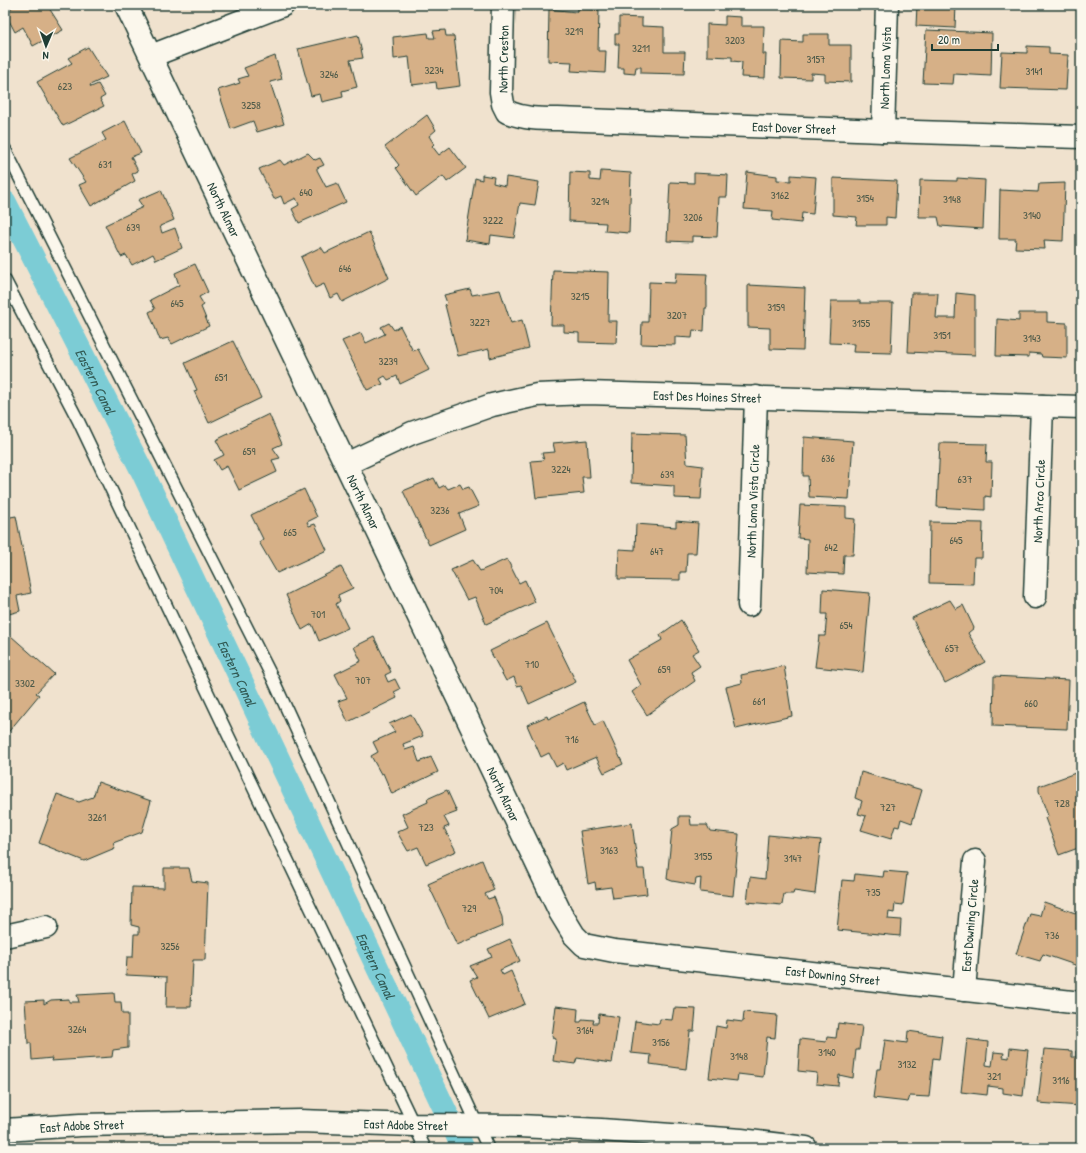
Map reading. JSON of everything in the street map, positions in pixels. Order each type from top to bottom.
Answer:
[{"type":"street","name":"North Almar","points":[[126,5],[560,912],[574,935],[584,945]]},
{"type":"street","points":[[151,56],[283,5]]},
{"type":"street","name":"North Creston","points":[[504,5],[501,92],[503,104],[507,112]]},
{"type":"street","name":"North Loma Vista","points":[[883,131],[887,5]]},
{"type":"street","name":"East Dover Street","points":[[507,112],[522,117],[539,119],[1081,137]]},
{"type":"street","name":"East Des Moines Street","points":[[346,464],[412,433],[492,405],[537,395],[587,393],[1081,407]]},
{"type":"street","name":"North Loma Vista Circle","points":[[749,604],[756,397]]},
{"type":"street","name":"North Arco Circle","points":[[1035,597],[1042,406]]},
{"type":"street","name":"East Downing Circle","points":[[964,990],[975,861]]},
{"type":"street","points":[[5,936],[46,927]]},
{"type":"street","name":"East Downing Street","points":[[584,945],[614,952],[634,952],[1081,1003]]},
{"type":"street","name":"East Adobe Street","points":[[5,1130],[80,1124],[300,1120],[414,1125],[519,1126],[601,1130],[742,1140],[806,1148]]},
{"type":"lane","points":[[5,149],[272,677],[488,1148]]},
{"type":"lane","points":[[5,280],[81,428],[425,1148]]},
{"type":"building","points":[[13,5],[53,5],[49,8],[63,30],[33,46],[23,27],[15,32],[5,13],[14,6]]},
{"type":"building","points":[[917,5],[956,5],[955,28],[916,26]]},
{"type":"building","points":[[549,9],[576,12],[578,9],[599,10],[598,51],[606,51],[605,73],[571,71],[572,62],[548,61]]},
{"type":"building","points":[[725,16],[741,17],[741,26],[764,26],[763,54],[766,54],[765,78],[741,77],[742,62],[732,61],[732,57],[707,56],[707,24],[725,25]]},
{"type":"building","points":[[619,17],[642,18],[642,26],[664,27],[664,52],[685,52],[684,74],[641,73],[641,67],[636,67],[635,74],[624,73],[624,68],[618,68],[619,44],[615,44],[615,34],[619,34]]},
{"type":"building","points":[[445,30],[446,36],[454,36],[460,86],[437,89],[436,82],[412,85],[409,57],[394,59],[393,37],[428,33],[429,38],[435,38],[433,31]]},
{"type":"building","points":[[926,30],[992,33],[991,76],[954,74],[953,84],[923,83]]},
{"type":"building","points":[[803,34],[829,34],[829,45],[851,45],[851,82],[825,81],[825,74],[811,73],[811,79],[781,78],[782,41],[803,42]]},
{"type":"building","points":[[358,35],[363,58],[350,60],[357,87],[342,91],[343,97],[322,102],[320,94],[311,96],[298,49]]},
{"type":"building","points":[[1027,46],[1049,47],[1049,54],[1068,55],[1066,90],[1000,88],[1002,52],[1027,53]]},
{"type":"building","points":[[88,47],[107,77],[90,85],[91,87],[98,84],[105,96],[100,99],[104,106],[63,126],[37,82],[72,63],[68,58]]},
{"type":"building","points":[[275,56],[282,79],[270,82],[284,124],[257,132],[253,121],[231,129],[218,90],[240,83],[238,79],[248,76],[244,68]]},
{"type":"building","points":[[427,115],[436,130],[429,136],[434,144],[432,146],[439,155],[450,147],[466,168],[447,182],[443,176],[416,196],[396,168],[399,165],[385,147]]},
{"type":"building","points":[[125,121],[141,153],[131,157],[138,171],[132,174],[135,181],[91,206],[79,185],[86,182],[70,158],[106,140],[102,133]]},
{"type":"building","points":[[308,153],[315,160],[320,158],[324,165],[317,168],[317,170],[326,187],[337,183],[346,202],[299,223],[292,209],[299,205],[296,198],[284,204],[281,196],[274,199],[259,169],[280,160],[284,165]]},
{"type":"building","points":[[601,171],[631,173],[629,233],[605,231],[606,223],[569,221],[570,172],[590,173],[590,180],[600,181]]},
{"type":"building","points":[[747,172],[777,176],[777,180],[791,181],[791,175],[816,177],[813,214],[802,213],[801,223],[772,220],[773,211],[744,209]]},
{"type":"building","points":[[694,173],[728,175],[727,197],[719,197],[717,237],[692,236],[692,242],[667,241],[670,182],[694,183]]},
{"type":"building","points":[[482,175],[494,177],[493,183],[505,186],[506,177],[539,182],[535,205],[520,203],[514,238],[491,235],[490,244],[465,240],[475,178],[482,180]]},
{"type":"building","points":[[833,178],[897,181],[895,218],[886,217],[886,225],[856,225],[857,217],[833,215]]},
{"type":"building","points":[[957,178],[985,180],[983,229],[940,226],[938,217],[919,217],[920,180],[957,181]]},
{"type":"building","points":[[1065,183],[1063,241],[1044,240],[1045,249],[1015,248],[1016,239],[999,239],[1000,190],[1038,192],[1039,184]]},
{"type":"building","points":[[161,190],[174,220],[160,226],[162,233],[175,228],[182,248],[156,260],[153,254],[132,265],[126,255],[121,257],[105,225],[143,207],[138,200]]},
{"type":"building","points":[[369,232],[389,278],[342,302],[338,294],[330,298],[324,284],[315,288],[301,257],[321,247],[325,253]]},
{"type":"building","points":[[195,264],[208,292],[199,297],[204,305],[201,307],[209,326],[172,344],[168,338],[160,340],[149,312],[155,309],[150,300],[179,285],[175,273]]},
{"type":"building","points":[[553,270],[609,272],[608,321],[617,321],[616,343],[579,342],[579,333],[564,332],[564,325],[551,325]]},
{"type":"building","points":[[676,273],[707,274],[707,308],[705,308],[704,331],[693,330],[692,338],[675,337],[675,345],[641,344],[642,322],[648,322],[649,282],[675,283]]},
{"type":"building","points":[[748,285],[805,288],[803,350],[770,349],[770,328],[748,327]]},
{"type":"building","points":[[470,289],[472,295],[500,290],[511,323],[522,320],[529,348],[490,358],[489,349],[458,356],[445,305],[447,303],[444,295]]},
{"type":"building","points":[[911,293],[938,293],[936,318],[955,318],[956,293],[975,295],[975,355],[908,352]]},
{"type":"building","points":[[831,301],[893,303],[891,353],[853,352],[854,344],[829,343]]},
{"type":"building","points":[[1019,313],[1047,313],[1047,322],[1067,323],[1067,358],[1042,357],[1041,354],[1029,353],[1029,357],[996,356],[997,319],[1019,321]]},
{"type":"building","points":[[389,323],[394,330],[400,326],[413,351],[418,349],[429,370],[400,384],[397,376],[388,380],[385,376],[380,379],[383,384],[367,390],[342,341],[361,333],[366,343],[385,334],[381,327]]},
{"type":"building","points":[[233,341],[261,398],[209,423],[194,391],[197,390],[185,363]]},
{"type":"building","points":[[269,414],[282,444],[273,448],[280,458],[272,460],[277,472],[239,490],[227,466],[220,470],[214,460],[224,455],[216,440]]},
{"type":"building","points":[[632,433],[685,435],[687,464],[703,466],[701,499],[674,498],[674,486],[631,483]]},
{"type":"building","points":[[804,437],[853,441],[849,499],[809,497],[808,476],[803,476]]},
{"type":"building","points":[[587,440],[590,477],[582,477],[584,493],[536,498],[531,461],[544,460],[542,453],[555,452],[553,443]]},
{"type":"building","points":[[940,443],[987,444],[986,462],[992,462],[991,497],[985,496],[985,510],[937,507]]},
{"type":"building","points":[[434,478],[439,488],[445,485],[448,489],[460,484],[463,489],[469,487],[479,506],[459,514],[465,529],[429,545],[403,491]]},
{"type":"building","points":[[304,489],[317,517],[307,522],[309,526],[315,524],[327,550],[277,573],[259,542],[263,539],[251,515]]},
{"type":"building","points":[[800,505],[846,507],[846,518],[855,519],[853,555],[844,555],[843,574],[807,572],[808,539],[798,538]]},
{"type":"building","points":[[16,516],[31,593],[17,596],[20,611],[5,615],[5,518]]},
{"type":"building","points":[[676,521],[698,523],[696,553],[687,553],[686,572],[680,572],[680,580],[618,579],[619,549],[635,550],[636,524],[676,527]]},
{"type":"building","points":[[930,522],[983,523],[982,558],[974,558],[973,584],[929,583]]},
{"type":"building","points":[[507,559],[519,583],[525,580],[535,602],[486,624],[475,597],[467,600],[451,570],[473,560],[480,571]]},
{"type":"building","points":[[341,567],[353,588],[338,595],[340,601],[336,604],[348,628],[319,641],[312,624],[302,630],[286,595]]},
{"type":"building","points":[[823,589],[870,593],[863,672],[815,667],[819,636],[825,636],[827,614],[822,614]]},
{"type":"building","points":[[950,600],[956,609],[963,605],[974,628],[968,633],[985,662],[945,683],[912,618]]},
{"type":"building","points":[[681,620],[699,650],[692,654],[700,666],[691,672],[695,681],[647,715],[632,692],[641,685],[627,660],[662,640],[660,635]]},
{"type":"building","points":[[547,623],[576,682],[529,704],[521,685],[517,686],[514,677],[506,681],[490,651]]},
{"type":"building","points":[[11,636],[54,674],[36,693],[39,695],[5,736],[5,643]]},
{"type":"building","points":[[374,637],[391,672],[385,675],[388,682],[395,679],[400,689],[394,692],[397,698],[348,722],[338,701],[347,698],[335,674],[361,661],[354,647]]},
{"type":"building","points":[[784,666],[792,716],[736,729],[726,687],[742,683],[741,675]]},
{"type":"building","points":[[994,676],[1069,680],[1067,729],[993,726]]},
{"type":"building","points":[[584,702],[595,725],[603,721],[623,764],[604,773],[596,757],[566,770],[563,763],[556,767],[549,753],[541,757],[527,725],[547,716],[548,719]]},
{"type":"building","points":[[411,714],[423,736],[403,744],[405,750],[414,747],[419,762],[431,757],[438,772],[392,794],[383,773],[381,774],[371,756],[378,752],[373,742],[395,732],[389,724]]},
{"type":"building","points":[[1081,771],[1081,847],[1059,855],[1045,818],[1048,816],[1039,791],[1039,786]]},
{"type":"building","points":[[861,772],[922,790],[912,823],[901,819],[899,827],[895,826],[891,839],[861,830],[866,816],[858,814],[862,801],[855,798]]},
{"type":"building","points":[[98,782],[151,801],[142,832],[113,843],[115,848],[84,861],[39,843],[57,794],[79,802],[93,797]]},
{"type":"building","points":[[447,790],[457,812],[444,817],[449,826],[444,828],[456,851],[426,864],[418,847],[408,851],[397,832],[408,827],[402,814],[428,802],[427,799]]},
{"type":"building","points":[[679,816],[690,816],[691,825],[707,825],[710,831],[739,834],[733,896],[700,892],[701,878],[696,879],[695,885],[667,879],[672,829],[679,825]]},
{"type":"building","points":[[632,823],[638,869],[644,869],[647,894],[613,898],[611,887],[596,889],[595,882],[588,884],[580,831]]},
{"type":"building","points":[[768,835],[821,840],[815,894],[794,891],[793,894],[784,894],[782,905],[747,902],[750,877],[765,879]]},
{"type":"building","points":[[482,860],[494,890],[485,894],[488,899],[494,897],[502,917],[503,926],[457,945],[428,884]]},
{"type":"building","points":[[164,868],[189,868],[192,881],[208,883],[205,960],[193,960],[191,1007],[166,1007],[167,977],[126,975],[127,957],[133,957],[134,934],[139,934],[139,927],[131,925],[132,887],[164,888]]},
{"type":"building","points":[[884,871],[907,873],[903,905],[895,904],[894,913],[889,912],[888,919],[901,920],[900,936],[837,930],[842,880],[854,881],[855,874],[883,877]]},
{"type":"building","points":[[1044,902],[1081,915],[1081,967],[1043,954],[1040,961],[1016,954],[1030,914],[1040,916]]},
{"type":"building","points":[[510,939],[520,961],[500,970],[503,975],[511,971],[525,1004],[489,1019],[470,980],[477,977],[470,966],[492,957],[488,949]]},
{"type":"building","points":[[114,993],[115,1002],[121,1002],[122,1014],[128,1014],[128,1048],[113,1050],[112,1057],[51,1061],[52,1058],[32,1060],[31,1043],[28,1043],[25,1001],[44,1000],[44,1004],[51,1000],[69,999],[69,1002],[79,1002],[77,995]]},
{"type":"building","points":[[556,1006],[578,1009],[577,1022],[581,1022],[582,1019],[594,1020],[593,1023],[598,1023],[599,1014],[619,1017],[612,1063],[577,1058],[575,1064],[553,1061],[556,1039],[552,1037]]},
{"type":"building","points":[[674,1008],[696,1009],[694,1031],[690,1031],[686,1069],[650,1064],[651,1055],[631,1053],[635,1021],[659,1024],[660,1019],[672,1020]]},
{"type":"building","points":[[744,1012],[777,1015],[775,1038],[767,1037],[763,1077],[738,1074],[737,1081],[709,1078],[716,1026],[726,1028],[727,1020],[743,1022]]},
{"type":"building","points":[[838,1023],[862,1026],[859,1050],[856,1050],[853,1078],[839,1075],[838,1086],[816,1084],[817,1073],[798,1071],[800,1039],[826,1042],[827,1037],[836,1038]]},
{"type":"building","points":[[908,1031],[942,1036],[939,1059],[933,1058],[929,1097],[910,1096],[908,1102],[873,1098],[877,1069],[881,1069],[885,1040],[907,1043]]},
{"type":"building","points":[[967,1039],[988,1042],[986,1065],[992,1066],[994,1052],[1004,1053],[1003,1057],[1009,1058],[1010,1048],[1028,1050],[1023,1096],[1003,1093],[1003,1088],[988,1086],[987,1095],[961,1092]]},
{"type":"building","points":[[1044,1049],[1072,1051],[1072,1057],[1076,1057],[1076,1051],[1081,1051],[1081,1106],[1038,1103]]},
{"type":"waterway","name":"Eastern Canal","points":[[5,202],[143,473],[463,1148]]}]
